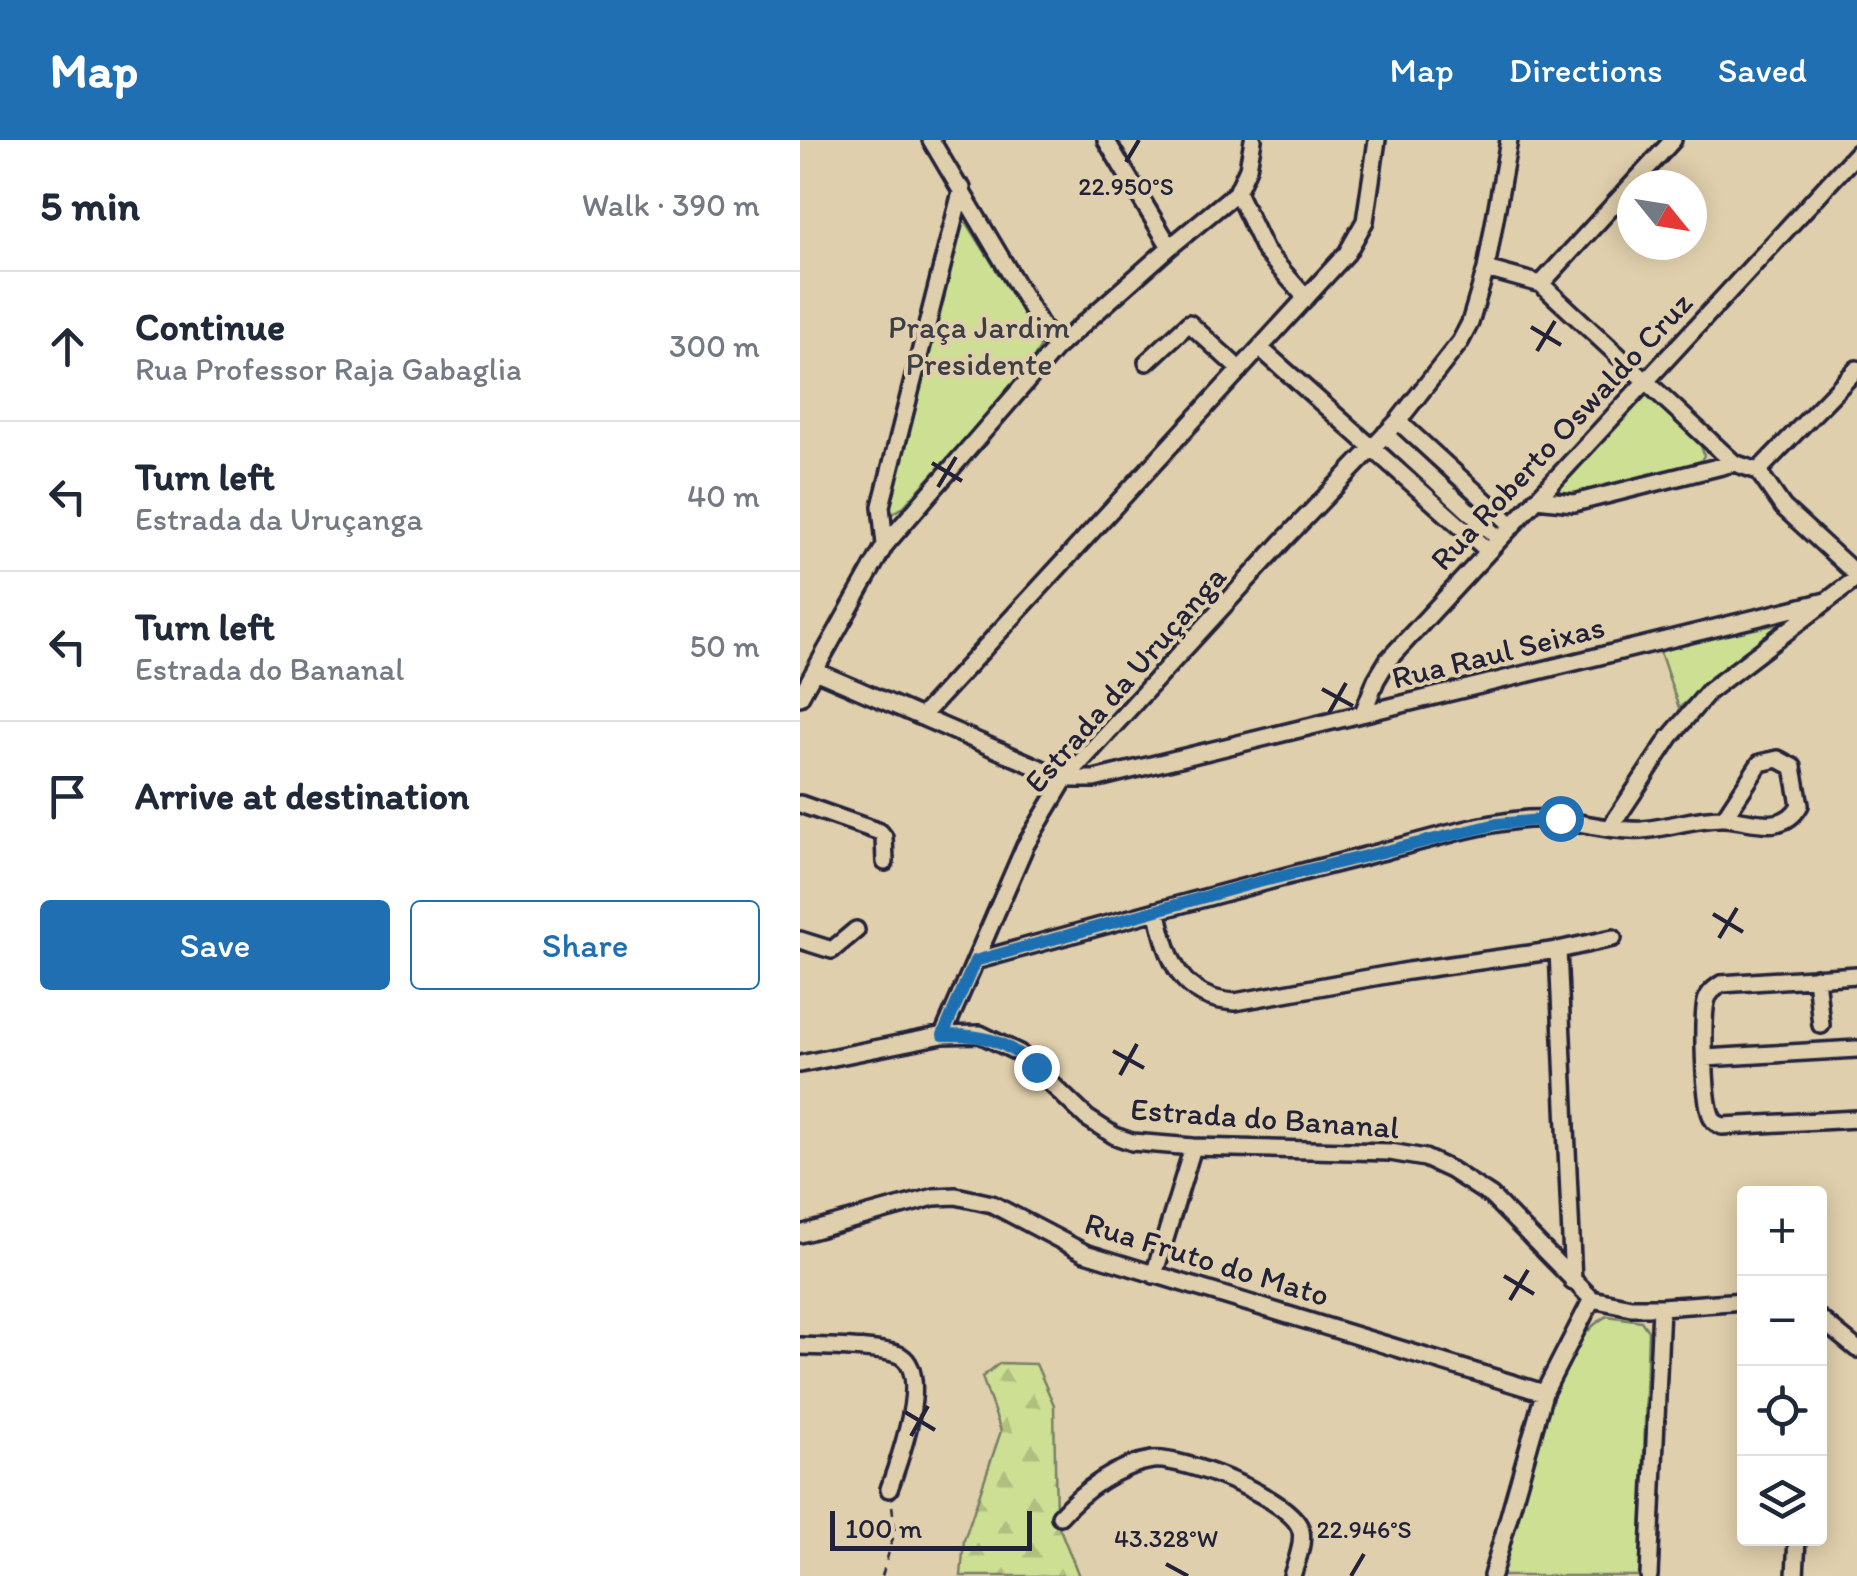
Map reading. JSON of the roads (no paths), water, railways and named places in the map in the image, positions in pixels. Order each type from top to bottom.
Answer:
[{"type":"street","points":[[931,140],[1055,348]]},
{"type":"street","points":[[1106,140],[1170,246]]},
{"type":"street","points":[[800,698],[885,544],[1055,348],[1170,246],[1238,192],[1253,140]]},
{"type":"street","points":[[921,717],[1357,239],[1364,221],[1376,140]]},
{"type":"street","name":"Estrada da Uruçanga","points":[[943,1035],[1025,846],[1066,780],[1283,540],[1386,434],[1460,342],[1470,323],[1486,269],[1509,140]]},
{"type":"street","points":[[1541,284],[1672,140]]},
{"type":"street","name":"Rua Roberto Oswaldo Cruz","points":[[1363,712],[1388,660],[1857,153]]},
{"type":"street","points":[[885,544],[880,506],[962,188]]},
{"type":"street","points":[[1238,192],[1265,251],[1306,298]]},
{"type":"street","points":[[1486,269],[1541,284],[1734,463],[1758,471],[1783,507],[1857,577],[1708,691],[1689,711],[1610,828]]},
{"type":"street","points":[[1147,362],[1189,323],[1240,370]]},
{"type":"street","points":[[1260,348],[1494,545]]},
{"type":"street","points":[[1758,471],[1857,369]]},
{"type":"street","points":[[1398,420],[1512,526]]},
{"type":"street","points":[[1386,434],[1494,545]]},
{"type":"street","points":[[1536,500],[1574,503],[1734,463]]},
{"type":"street","name":"Rua Raul Seixas","points":[[1066,780],[1094,779],[1826,601]]},
{"type":"street","points":[[815,671],[1066,780]]},
{"type":"street","points":[[975,961],[1251,884],[1497,824],[1560,818],[1640,830],[1724,818],[1749,823],[1788,820],[1800,806],[1793,767],[1778,758],[1760,763],[1724,818]]},
{"type":"street","points":[[800,804],[880,832],[884,836],[885,862]]},
{"type":"street","points":[[1158,912],[1171,964],[1195,989],[1216,1001],[1235,1002],[1613,938]]},
{"type":"street","points":[[800,940],[832,950],[856,930]]},
{"type":"street","points":[[1558,950],[1573,1282]]},
{"type":"street","points":[[1857,975],[1721,984],[1706,1001],[1705,1058],[1709,1107],[1715,1123],[1722,1126],[1857,1119]]},
{"type":"street","points":[[1816,977],[1821,1025]]},
{"type":"street","name":"Estrada do Bananal","points":[[800,1064],[943,1035],[980,1034],[1007,1046],[1036,1067],[1087,1118],[1132,1142],[1193,1148],[1390,1152],[1425,1158],[1491,1196],[1592,1299]]},
{"type":"street","points":[[1705,1058],[1857,1049]]},
{"type":"street","points":[[1154,1275],[1193,1148]]},
{"type":"street","name":"Rua Fruto do Mato","points":[[800,1234],[934,1197],[956,1196],[992,1204],[1085,1253],[1544,1392]]},
{"type":"street","points":[[1492,1576],[1544,1392],[1592,1299],[1660,1308],[1737,1302]]},
{"type":"street","points":[[1650,1576],[1660,1308]]},
{"type":"street","points":[[1827,1324],[1857,1350]]},
{"type":"street","points":[[800,1346],[888,1352],[902,1357],[911,1369],[916,1387],[889,1489]]},
{"type":"street","points":[[1060,1516],[1074,1500],[1124,1469],[1162,1460],[1192,1465],[1283,1508],[1296,1520],[1302,1532],[1292,1576]]},
{"type":"street","points":[[1796,1576],[1798,1546]]},
{"type":"park label","name":"Praça Jardim Presidente","points":[[979,346]]}]
